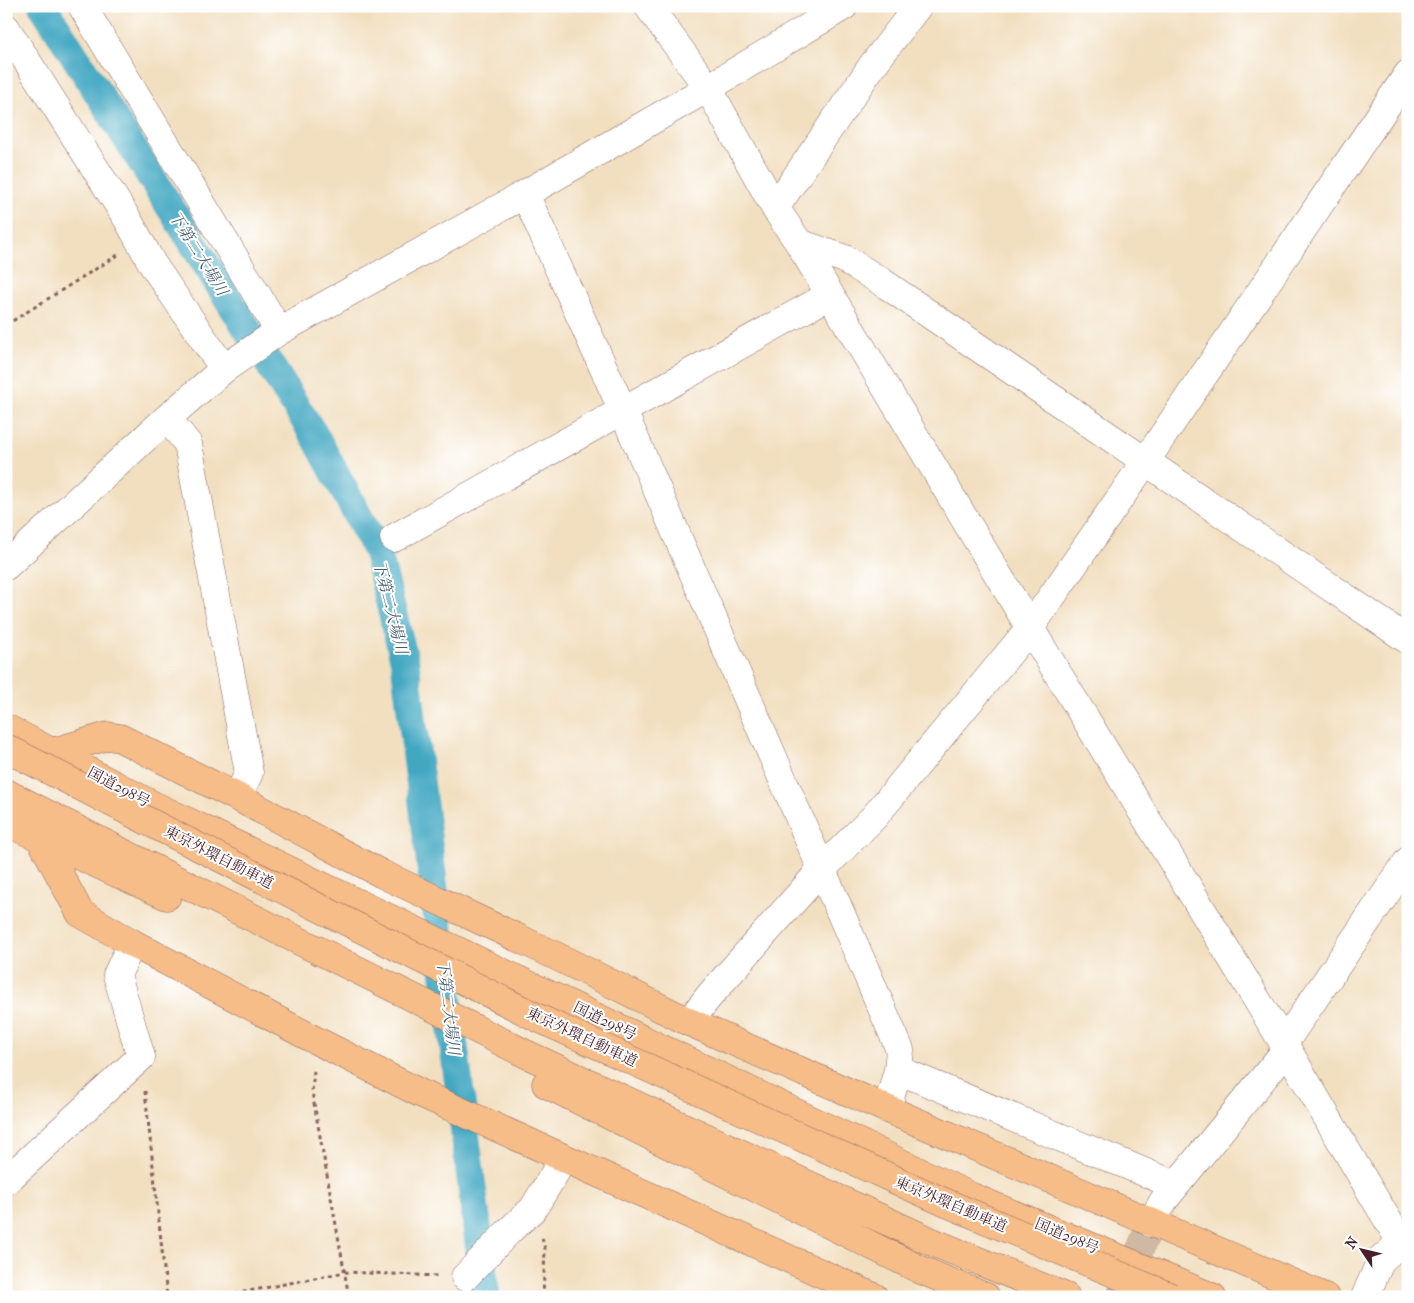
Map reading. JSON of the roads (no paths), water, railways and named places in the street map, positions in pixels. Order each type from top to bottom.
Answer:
[{"type":"highway","name":"国道298号","points":[[6,728],[153,805],[972,1196],[1212,1297]]},
{"type":"highway","points":[[53,752],[108,736],[120,738],[237,796],[382,874],[554,955],[689,1022],[1325,1297]]},
{"type":"highway","name":"東京外環自動車道","points":[[6,748],[538,1018],[944,1202],[1171,1297]]},
{"type":"highway","points":[[6,793],[526,1054],[930,1241],[1066,1297]]},
{"type":"highway","points":[[6,822],[157,891],[921,1270],[986,1297]]},
{"type":"highway","points":[[40,838],[80,913],[132,943],[420,1093],[874,1297]]},
{"type":"street","points":[[82,6],[279,330]]},
{"type":"street","points":[[648,6],[708,88],[775,208],[830,295],[1405,1246],[1381,1260],[1365,1297]]},
{"type":"street","points":[[6,566],[167,418],[224,369],[279,330],[526,194],[844,6]]},
{"type":"street","points":[[775,208],[872,66],[918,6]]},
{"type":"street","points":[[6,28],[14,59],[140,241],[153,265],[224,369]]},
{"type":"street","points":[[689,1022],[710,995],[822,869],[874,817],[1030,628],[1146,462],[1408,74]]},
{"type":"street","points":[[526,194],[623,411],[900,1050],[898,1070],[887,1109]]},
{"type":"street","points":[[799,244],[845,259],[882,282],[1408,640]]},
{"type":"street","points":[[394,538],[830,295]]},
{"type":"street","points":[[167,418],[188,444],[190,454],[249,773],[237,796]]},
{"type":"street","points":[[1151,1223],[1175,1185],[1285,1046],[1408,861]]},
{"type":"street","points":[[6,1182],[141,1057],[118,975],[132,943]]},
{"type":"street","points":[[898,1070],[1175,1185]]},
{"type":"street","points":[[465,1277],[533,1209],[564,1158]]},
{"type":"waterway","name":"下第二大場川","points":[[43,6],[316,438],[377,551],[405,663],[486,1297]]},
{"type":"tunnel","points":[[1120,1297],[1151,1223]]}]
